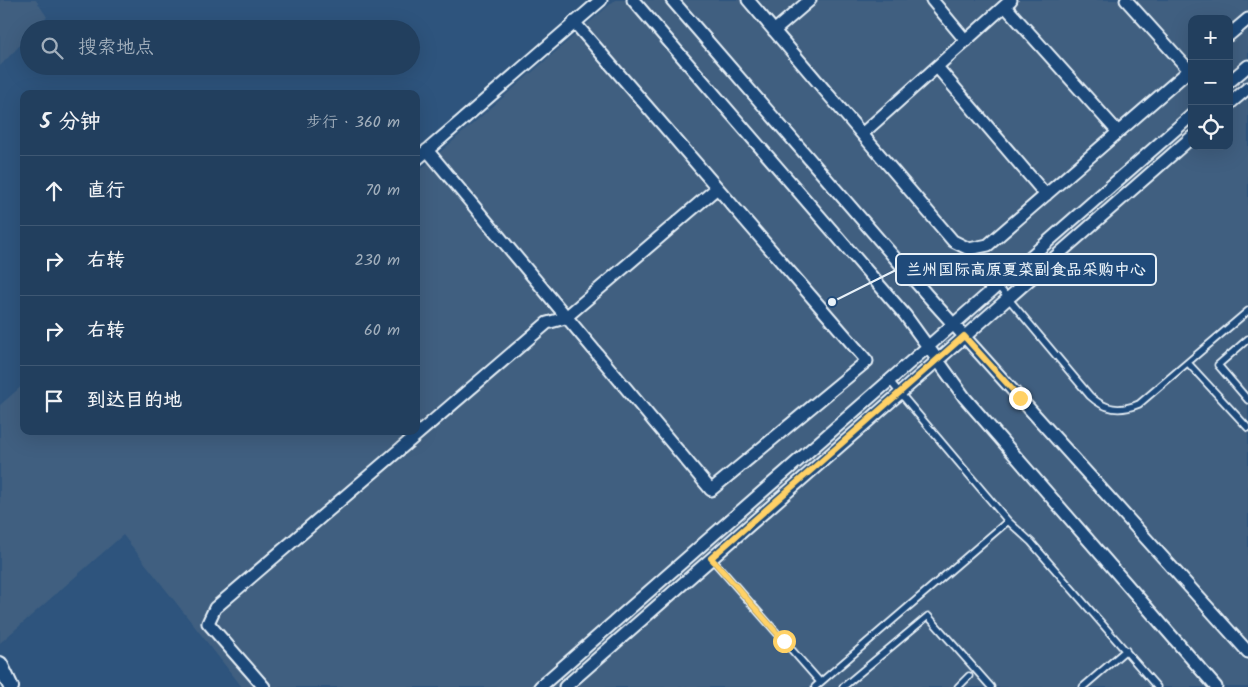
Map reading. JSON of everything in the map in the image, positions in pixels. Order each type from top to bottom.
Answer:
[{"type":"street","points":[[420,156],[600,0]]},
{"type":"street","points":[[633,0],[905,315],[965,398],[1216,687]]},
{"type":"street","points":[[672,0],[953,324],[1248,652]]},
{"type":"street","points":[[748,0],[953,241],[965,248],[974,250],[988,245],[1188,72]]},
{"type":"street","points":[[774,31],[810,0]]},
{"type":"street","points":[[932,0],[966,41]]},
{"type":"street","points":[[1126,0],[1188,66]]},
{"type":"street","points":[[862,134],[1008,3],[1118,132]]},
{"type":"street","points":[[1233,32],[1248,19]]},
{"type":"street","points":[[427,150],[565,318],[711,490],[867,361],[574,22]]},
{"type":"street","points":[[1233,79],[1248,66]]},
{"type":"street","points":[[937,67],[1046,194]]},
{"type":"street","points":[[1233,101],[1248,88]]},
{"type":"street","points":[[540,687],[1188,118]]},
{"type":"street","points":[[564,687],[1188,140]]},
{"type":"street","points":[[420,432],[547,323],[565,318],[717,188]]},
{"type":"street","points":[[264,687],[208,623],[215,608],[417,435]]},
{"type":"street","points":[[0,664],[11,687]]},
{"type":"lane","points":[[997,285],[1090,396],[1108,408],[1119,410],[1139,404],[1248,311]]},
{"type":"lane","points":[[1248,339],[1218,365],[1248,400]]},
{"type":"lane","points":[[1188,363],[1248,428]]},
{"type":"lane","points":[[889,380],[1008,521],[1031,542],[1157,687]]},
{"type":"lane","points":[[815,687],[1008,521]]},
{"type":"lane","points":[[711,558],[820,682]]},
{"type":"lane","points":[[843,687],[928,616],[991,687]]},
{"type":"lane","points":[[1083,687],[1126,650]]},
{"type":"lane","points":[[958,687],[970,676]]},
{"type":"shaded area","points":[[0,0],[36,0],[47,17],[44,20],[20,20],[20,45],[0,66]]},
{"type":"shaded area","points":[[615,0],[1248,0],[1248,687],[242,687],[123,535],[0,643],[0,405],[20,388],[20,435],[420,435],[420,170]]},
{"type":"place","name":"兰州国际高原夏菜副食品采购中心","points":[[832,302]]},
{"type":"route","points":[[784,641],[711,558],[964,336],[1020,398]]}]
